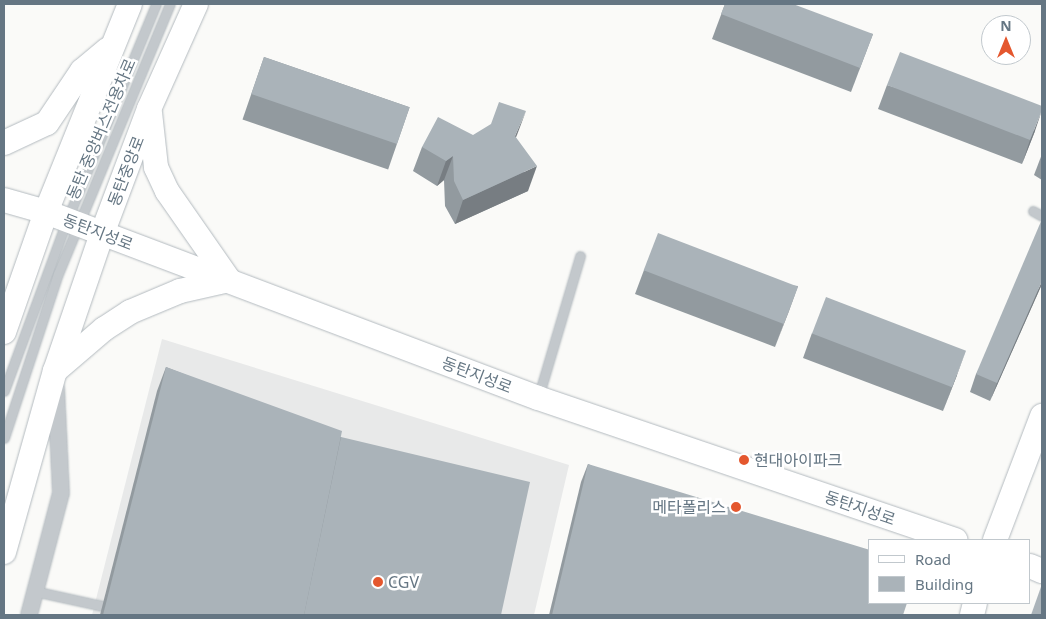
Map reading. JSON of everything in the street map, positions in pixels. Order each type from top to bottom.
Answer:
[{"type":"street","points":[[4,332],[63,219],[111,46],[130,4]]},
{"type":"street","name":"동탄중앙로","points":[[4,552],[55,370],[102,234],[149,109],[196,4]]},
{"type":"street","points":[[4,143],[47,123],[82,71],[111,46]]},
{"type":"street","points":[[55,370],[104,329],[130,312],[180,291],[229,280],[168,191],[156,167],[149,109]]},
{"type":"street","name":"동탄지성로","points":[[4,200],[63,219],[229,280],[538,398],[951,539]]},
{"type":"street","name":"동탄중앙로","points":[[29,615],[34,590],[61,494],[55,370]]},
{"type":"street","points":[[995,539],[1042,416]]},
{"type":"lane","name":"동탄 중앙버스전용차로","points":[[4,391],[63,219],[156,4]]},
{"type":"lane","name":"동탄 중앙버스전용차로","points":[[4,438],[58,274],[63,219],[170,4]]},
{"type":"lane","points":[[1033,211],[1042,216]]},
{"type":"lane","points":[[538,398],[580,256]]},
{"type":"lane","points":[[34,590],[120,610]]},
{"type":"shaded area","points":[[162,339],[569,465],[534,615],[92,615]]},
{"type":"building","points":[[725,4],[793,4],[873,34],[860,68],[721,14]]},
{"type":"building","points":[[900,52],[1042,106],[1030,140],[887,85]]},
{"type":"building","points":[[264,57],[410,107],[397,144],[251,94]]},
{"type":"building","points":[[499,102],[526,111],[515,136],[537,166],[463,200],[454,181],[453,156],[446,161],[422,147],[438,117],[473,135],[491,124]]},
{"type":"building","points":[[1042,219],[1042,281],[997,383],[976,374]]},
{"type":"building","points":[[658,233],[798,287],[784,324],[644,270]]},
{"type":"building","points":[[826,297],[966,351],[952,387],[812,333]]},
{"type":"building","points":[[166,367],[342,431],[304,615],[103,615]]},
{"type":"building","points":[[341,437],[530,482],[501,615],[304,615]]},
{"type":"building","points":[[588,464],[868,549],[868,604],[907,604],[903,615],[552,615]]},
{"type":"building","points":[[1042,584],[1042,615],[1031,615]]},
{"type":"place","name":"현대아이파크","points":[[744,460]]},
{"type":"place","name":"메타폴리스","points":[[736,507]]},
{"type":"place","name":"CGV","points":[[378,582]]}]
